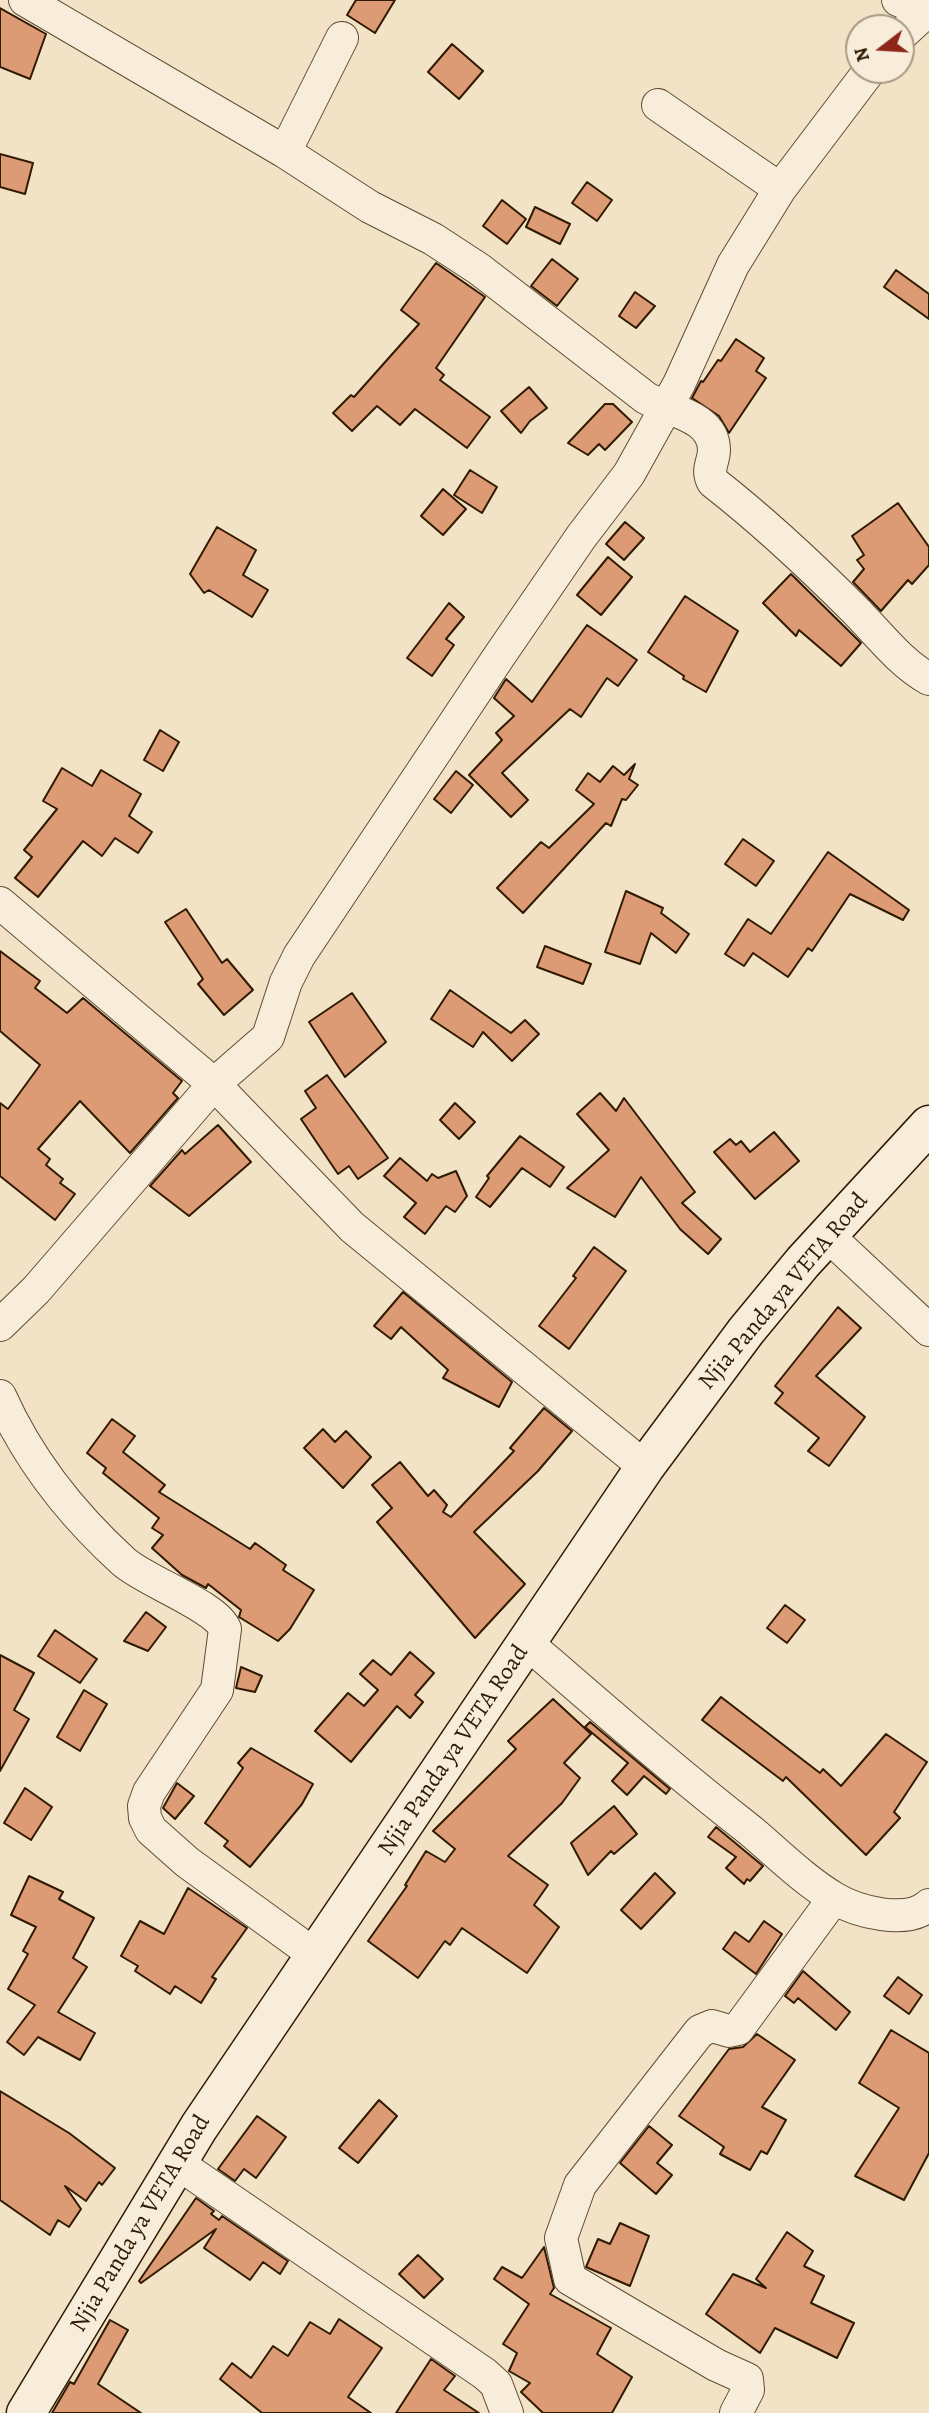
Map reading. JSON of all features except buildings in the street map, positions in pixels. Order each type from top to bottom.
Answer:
[{"type":"street","points":[[24,0],[285,152],[370,207],[433,239],[479,269],[629,386],[666,409],[695,419],[706,427],[713,440],[710,474],[713,482],[780,537],[885,643],[915,671],[929,679]]},
{"type":"street","points":[[898,0],[928,13]]},
{"type":"street","points":[[285,152],[342,38]]},
{"type":"street","points":[[0,1325],[36,1290],[214,1084],[268,1037],[286,982],[299,956],[515,634],[629,474],[666,409],[729,272],[780,189],[859,84]]},
{"type":"street","points":[[658,106],[780,189]]},
{"type":"street","points":[[0,903],[214,1084],[352,1227],[645,1467]]},
{"type":"street","name":"Njia Panda ya VETA Road","points":[[26,2413],[177,2163],[645,1467],[746,1331],[826,1234],[929,1125]]},
{"type":"street","points":[[826,1234],[929,1330]]},
{"type":"street","points":[[0,1396],[15,1429],[47,1482],[83,1521],[125,1564],[161,1587],[208,1610],[225,1629],[218,1690],[149,1791],[144,1811],[148,1825],[187,1863],[316,1955]]},
{"type":"street","points":[[527,1643],[686,1780],[834,1898],[864,1909],[892,1914],[916,1914],[929,1905]]},
{"type":"street","points":[[736,2413],[748,2390],[747,2379],[570,2279],[561,2233],[580,2185],[700,2031],[712,2026],[729,2031],[738,2029],[834,1898]]},
{"type":"street","points":[[177,2163],[485,2374],[496,2384],[507,2413]]}]
